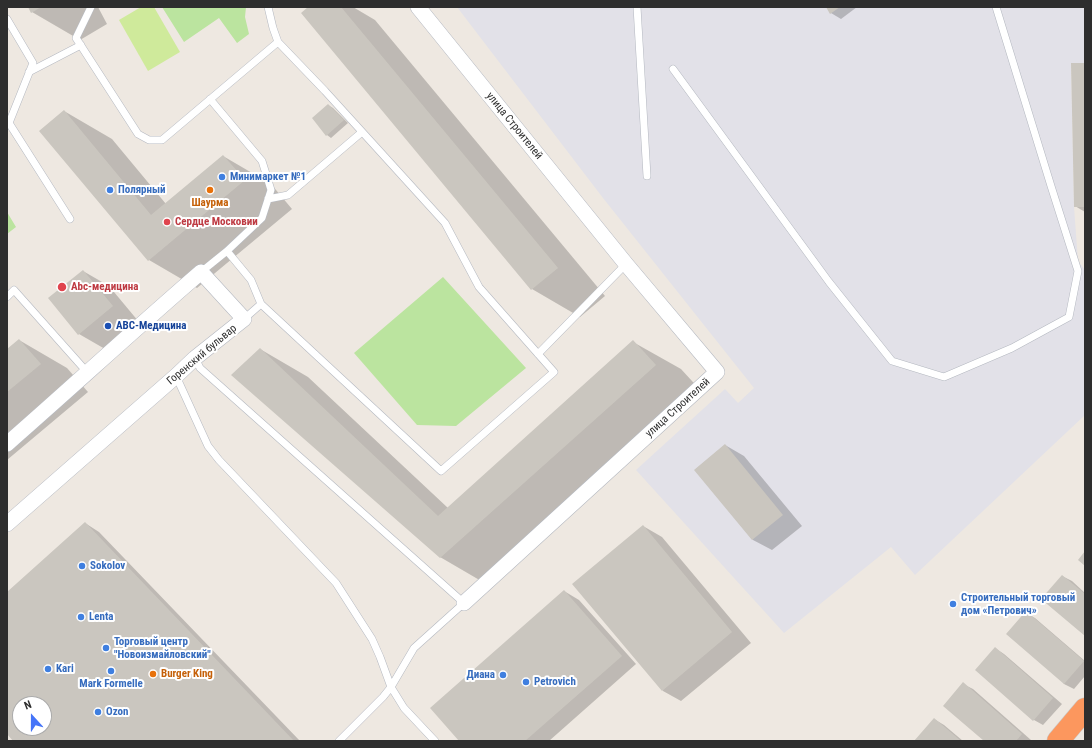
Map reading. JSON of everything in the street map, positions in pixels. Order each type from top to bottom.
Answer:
[{"type":"highway","points":[[1058,741],[1085,709]]},
{"type":"street","name":"улица Строителей","points":[[418,7],[626,264],[717,372],[464,603]]},
{"type":"street","name":"Горенский бульвар","points":[[7,524],[176,376],[194,358],[244,320],[201,272]]},
{"type":"street","points":[[7,444],[201,272]]},
{"type":"lane","points":[[92,7],[76,38],[138,134],[149,140],[162,140],[278,42]]},
{"type":"lane","points":[[227,251],[251,280],[262,304],[441,471],[554,372],[479,287],[445,223],[278,42],[268,7]]},
{"type":"lane","points":[[636,7],[647,176]]},
{"type":"lane","points":[[673,69],[829,282],[892,361],[944,377],[1012,348],[1069,316],[1078,271],[996,7]]},
{"type":"lane","points":[[7,20],[33,63],[9,123],[70,219]]},
{"type":"lane","points":[[29,72],[80,45]]},
{"type":"lane","points":[[201,272],[227,251],[262,218],[271,190],[262,161],[210,99]]},
{"type":"lane","points":[[268,199],[288,195],[362,132]]},
{"type":"lane","points":[[538,354],[626,264]]},
{"type":"lane","points":[[7,297],[14,290],[87,372]]},
{"type":"lane","points":[[244,320],[262,304]]},
{"type":"lane","points":[[194,358],[200,368],[464,603]]},
{"type":"lane","points":[[176,376],[208,446],[219,460],[336,582],[372,639],[390,687],[404,708],[435,741]]},
{"type":"lane","name":"улица Строителей","points":[[339,741],[383,697],[414,648],[464,603]]},
{"type":"shaded area","points":[[457,7],[1085,7],[1085,63],[1071,63],[1074,207],[1078,261],[1085,270],[1085,415],[915,575],[891,547],[784,633],[636,470],[725,389],[738,403],[754,388],[603,198]]},
{"type":"green space","points":[[141,7],[154,7],[180,52],[148,71],[119,20]]},
{"type":"green space","points":[[162,7],[246,7],[245,17],[249,34],[237,43],[219,18],[184,42]]},
{"type":"green space","points":[[7,212],[16,227],[7,234]]},
{"type":"green space","points":[[443,277],[526,368],[456,426],[417,425],[354,353]]},
{"type":"building","points":[[28,7],[41,7],[31,13]]},
{"type":"building","points":[[308,7],[341,7],[558,268],[531,290],[301,13]]},
{"type":"building","points":[[826,7],[840,7],[830,14]]},
{"type":"building","points":[[1071,63],[1085,63],[1085,207],[1074,207]]},
{"type":"building","points":[[328,104],[344,120],[326,136],[312,118]]},
{"type":"building","points":[[64,110],[151,215],[223,155],[245,180],[148,261],[39,131]]},
{"type":"building","points":[[83,270],[113,306],[78,335],[48,298]]},
{"type":"building","points":[[19,339],[41,364],[7,392],[7,349]]},
{"type":"building","points":[[633,340],[656,365],[440,558],[231,375],[260,348],[438,516]]},
{"type":"building","points":[[725,444],[783,515],[752,540],[694,470]]},
{"type":"building","name":"Торговый центр \"Новоизмайловский\"","points":[[85,522],[294,741],[13,741],[7,734],[7,592]]},
{"type":"building","points":[[643,525],[732,632],[662,691],[572,584]]},
{"type":"building","points":[[1085,551],[1085,566],[1078,560]]},
{"type":"building","points":[[1062,575],[1085,594],[1085,636],[1041,599]]},
{"type":"building","name":"Petrovich","points":[[564,590],[622,656],[525,741],[459,741],[430,708]]},
{"type":"building","points":[[1026,611],[1084,661],[1064,684],[1006,634]]},
{"type":"building","points":[[995,647],[1053,698],[1033,721],[975,670]]},
{"type":"building","points":[[963,682],[1022,734],[1016,741],[984,741],[943,706]]},
{"type":"building","points":[[934,718],[961,741],[914,741]]},
{"type":"place","name":"Минимаркет №1","points":[[222,177]]},
{"type":"place","name":"Полярный","points":[[110,190]]},
{"type":"place","name":"Шаурма","points":[[210,190]]},
{"type":"place","name":"Сердце Московии","points":[[167,222]]},
{"type":"place","name":"Abc-медицина","points":[[62,287]]},
{"type":"place","name":"АВС-Медицина","points":[[108,326]]},
{"type":"place","name":"Sokolov","points":[[82,566]]},
{"type":"place","name":"Строительный торговый дом «Петрович»","points":[[953,604]]},
{"type":"place","name":"Lenta","points":[[81,617]]},
{"type":"place","name":"Торговый центр \"Новоизмайловский\"","points":[[106,648]]},
{"type":"place","name":"Kari","points":[[48,669]]},
{"type":"place","name":"Mark Formelle","points":[[111,671]]},
{"type":"place","name":"Burger King","points":[[153,674]]},
{"type":"place","name":"Диана","points":[[503,675]]},
{"type":"place","name":"Petrovich","points":[[526,682]]},
{"type":"place","name":"Ozon","points":[[98,712]]}]
